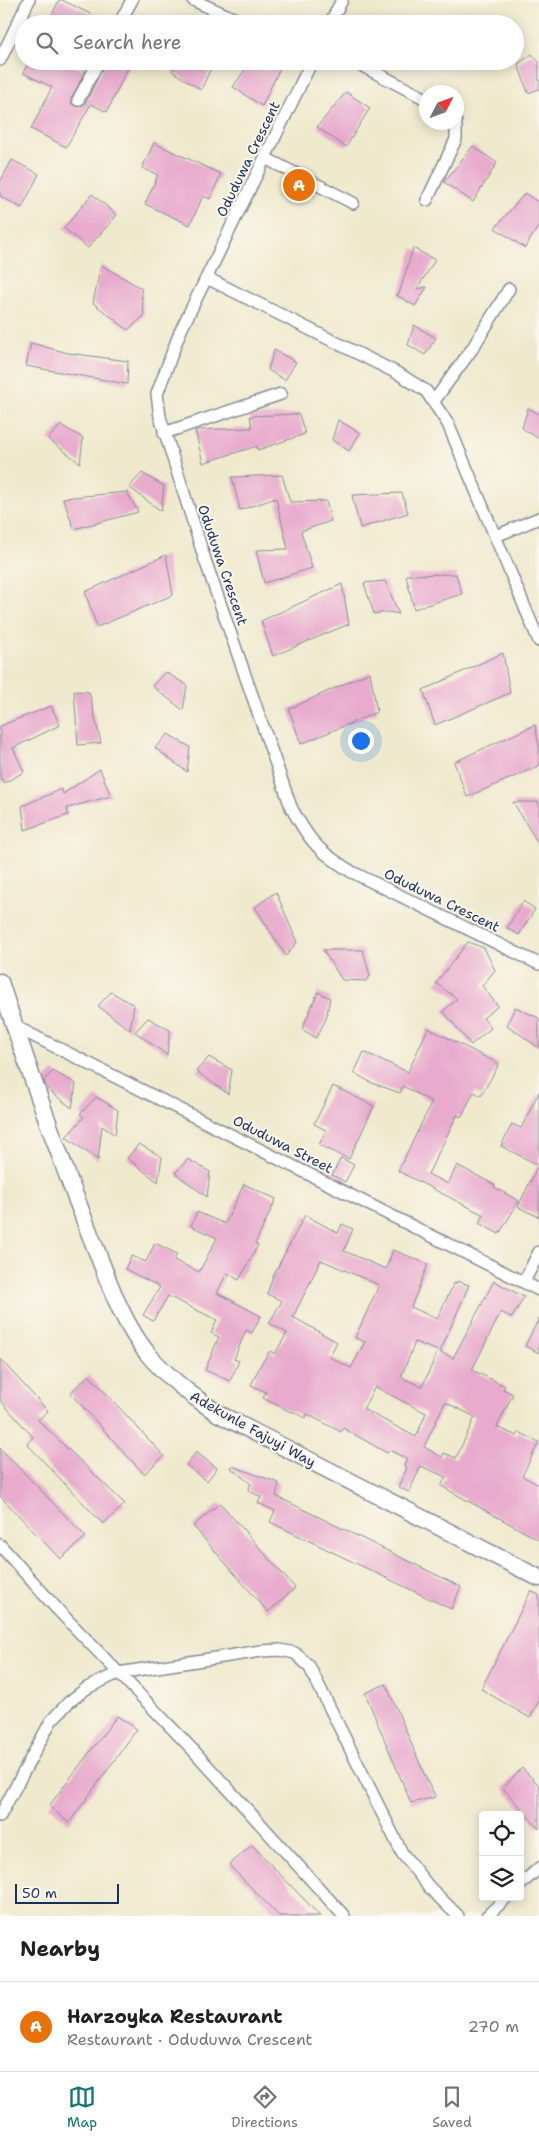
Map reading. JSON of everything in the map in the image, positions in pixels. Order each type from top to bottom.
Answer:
[{"type":"street","points":[[22,15],[29,0]]},
{"type":"street","points":[[124,15],[132,0]]},
{"type":"street","points":[[193,0],[226,15]]},
{"type":"street","points":[[334,15],[342,0]]},
{"type":"street","points":[[0,60],[15,29]]},
{"type":"street","points":[[78,100],[92,70]]},
{"type":"street","name":"Oduduwa Crescent","points":[[308,70],[180,332],[157,394],[164,434],[205,560],[291,807],[308,837],[327,856],[352,872],[539,964]]},
{"type":"street","points":[[370,70],[419,95]]},
{"type":"street","points":[[427,200],[456,138],[456,130]]},
{"type":"street","points":[[265,158],[353,203]]},
{"type":"street","points":[[207,278],[398,374],[426,391],[434,400],[448,424],[539,642]]},
{"type":"street","points":[[434,400],[472,349],[509,289]]},
{"type":"street","points":[[164,434],[281,394]]},
{"type":"street","points":[[496,536],[539,518]]},
{"type":"street","name":"Adekunle Fajuyi Way","points":[[0,982],[63,1166],[118,1303],[130,1328],[164,1372],[185,1392],[220,1414],[539,1578]]},
{"type":"street","name":"Oduduwa Street","points":[[14,1026],[539,1290]]},
{"type":"street","points":[[524,1282],[539,1252]]},
{"type":"street","points":[[0,1545],[118,1673],[193,1750],[344,1916]]},
{"type":"street","points":[[0,1816],[51,1721],[86,1688],[118,1673],[261,1651],[280,1650],[295,1653],[309,1666],[327,1698],[402,1853],[430,1888],[458,1916]]},
{"type":"street","points":[[524,1881],[539,1868]]},
{"type":"street","points":[[487,1916],[503,1901]]},
{"type":"building","points":[[59,0],[62,0],[93,15],[52,15]]},
{"type":"building","points":[[532,54],[539,62],[539,89],[528,93],[520,70],[524,70],[524,60]]},
{"type":"building","points":[[24,70],[85,71],[71,100],[72,104],[78,107],[85,104],[102,70],[127,70],[107,112],[91,104],[66,147],[31,129],[52,87],[23,73]]},
{"type":"building","points":[[173,70],[210,70],[201,90]]},
{"type":"building","points":[[245,70],[279,70],[262,106],[233,87]]},
{"type":"building","points":[[346,92],[370,108],[346,147],[317,127]]},
{"type":"building","points":[[154,143],[221,174],[210,199],[203,196],[190,225],[145,204],[158,175],[142,168]]},
{"type":"building","points":[[473,146],[497,163],[473,202],[444,182]]},
{"type":"building","points":[[12,160],[39,174],[22,208],[0,196],[0,182]]},
{"type":"building","points":[[525,193],[539,203],[539,225],[525,248],[495,228]]},
{"type":"building","points":[[92,194],[117,215],[88,248],[64,228]]},
{"type":"building","points":[[413,248],[435,260],[417,289],[427,287],[415,306],[395,294],[399,294]]},
{"type":"building","points":[[101,265],[141,288],[144,316],[128,330],[93,303]]},
{"type":"building","points":[[414,325],[436,338],[425,355],[408,345]]},
{"type":"building","points":[[31,343],[68,353],[128,361],[127,384],[26,366]]},
{"type":"building","points":[[274,350],[296,362],[285,380],[268,370]]},
{"type":"building","points":[[528,408],[539,414],[539,439],[522,428]]},
{"type":"building","points":[[299,414],[305,434],[258,450],[257,446],[203,463],[195,430],[252,428],[250,416]]},
{"type":"building","points":[[338,420],[360,433],[349,451],[332,440]]},
{"type":"building","points":[[61,425],[83,438],[80,463],[48,439]]},
{"type":"building","points":[[142,473],[164,486],[161,511],[129,487]]},
{"type":"building","points":[[282,475],[290,502],[326,501],[331,521],[301,531],[312,568],[264,583],[256,550],[288,549],[276,498],[240,510],[232,477]]},
{"type":"building","points":[[127,492],[138,512],[74,529],[63,498]]},
{"type":"building","points":[[402,493],[408,513],[360,528],[352,495]]},
{"type":"building","points":[[166,555],[173,595],[97,627],[85,592]]},
{"type":"building","points":[[456,574],[462,594],[414,609],[406,575]]},
{"type":"building","points":[[385,581],[399,614],[388,612],[374,614],[364,583]]},
{"type":"building","points":[[342,584],[349,624],[273,656],[261,621]]},
{"type":"building","points":[[503,653],[510,693],[435,725],[423,690]]},
{"type":"building","points":[[165,672],[187,685],[183,710],[152,686]]},
{"type":"building","points":[[370,672],[377,712],[301,744],[289,709]]},
{"type":"building","points":[[74,691],[89,692],[101,743],[78,745]]},
{"type":"building","points":[[51,706],[60,725],[13,748],[24,772],[4,783],[0,777],[0,726]]},
{"type":"building","points":[[535,725],[539,747],[539,766],[467,797],[454,762]]},
{"type":"building","points":[[168,734],[190,747],[187,772],[155,748]]},
{"type":"building","points":[[100,769],[111,796],[67,808],[68,815],[25,830],[22,806],[62,789],[63,794]]},
{"type":"building","points":[[513,802],[539,802],[539,845]]},
{"type":"building","points":[[276,892],[297,942],[286,956],[255,907]]},
{"type":"building","points":[[523,901],[535,909],[519,935],[507,928]]},
{"type":"building","points":[[468,942],[484,948],[495,970],[482,986],[498,1006],[483,1018],[491,1028],[471,1045],[443,1011],[457,999],[436,983]]},
{"type":"building","points":[[323,950],[363,950],[370,976],[366,981],[342,980]]},
{"type":"building","points":[[111,992],[134,1005],[130,1030],[98,1006]]},
{"type":"building","points":[[318,992],[330,998],[326,1019],[316,1038],[302,1029]]},
{"type":"building","points":[[515,1007],[539,1018],[539,1048],[507,1025]]},
{"type":"building","points":[[148,1018],[170,1030],[167,1055],[135,1032]]},
{"type":"building","points":[[428,1028],[499,1064],[481,1096],[474,1092],[461,1117],[457,1115],[428,1174],[448,1184],[457,1165],[495,1185],[494,1187],[519,1201],[499,1234],[479,1223],[484,1215],[398,1171],[432,1102],[403,1086],[400,1093],[372,1083],[354,1073],[364,1052],[408,1072]]},
{"type":"building","points":[[209,1057],[232,1070],[228,1094],[196,1071]]},
{"type":"building","points":[[53,1071],[76,1084],[72,1108],[47,1089],[44,1081]]},
{"type":"building","points":[[333,1086],[374,1106],[349,1159],[319,1145],[326,1130],[314,1124]]},
{"type":"building","points":[[539,1092],[539,1217],[518,1207],[538,1165],[501,1146],[512,1124],[521,1128]]},
{"type":"building","points":[[96,1097],[118,1110],[115,1135],[102,1126],[98,1160],[66,1137],[84,1117],[80,1114]]},
{"type":"building","points":[[139,1144],[162,1157],[158,1182],[127,1158]]},
{"type":"building","points":[[341,1158],[354,1165],[345,1182],[332,1175]]},
{"type":"building","points":[[188,1159],[210,1172],[207,1197],[175,1173]]},
{"type":"building","points":[[244,1184],[276,1199],[255,1244],[258,1245],[239,1280],[227,1273],[217,1293],[261,1316],[252,1333],[246,1330],[234,1359],[239,1361],[230,1381],[205,1370],[219,1337],[211,1333],[217,1320],[168,1296],[153,1321],[143,1315],[160,1287],[125,1269],[131,1256],[146,1262],[155,1243],[177,1254],[174,1260],[199,1272],[217,1238],[191,1226],[197,1212],[225,1224]]},
{"type":"building","points":[[305,1215],[338,1233],[342,1224],[353,1229],[344,1251],[386,1269],[393,1250],[428,1264],[411,1307],[437,1319],[454,1283],[456,1284],[457,1281],[469,1285],[440,1352],[453,1358],[494,1281],[524,1297],[512,1318],[501,1312],[472,1370],[505,1386],[503,1389],[513,1394],[497,1427],[517,1436],[519,1432],[539,1442],[522,1476],[539,1485],[539,1540],[441,1486],[446,1477],[421,1466],[409,1492],[398,1487],[407,1468],[404,1466],[407,1459],[389,1450],[387,1453],[343,1428],[341,1432],[307,1414],[305,1418],[263,1398],[266,1392],[251,1385],[261,1364],[270,1351],[275,1354],[287,1333],[269,1323],[282,1301],[267,1294],[273,1276]],"holes":[[[321,1260],[379,1285],[355,1338],[365,1342],[351,1368],[329,1357],[337,1342],[293,1317]],[[415,1342],[438,1351],[422,1387],[401,1377]],[[375,1387],[426,1413],[416,1437],[363,1409]],[[445,1402],[475,1417],[456,1458],[444,1453],[442,1457],[424,1447]]]},
{"type":"building","points":[[539,1318],[539,1353],[525,1346]]},
{"type":"building","points":[[0,1359],[48,1411],[38,1420],[125,1504],[103,1524],[27,1444],[33,1437],[0,1400]]},
{"type":"building","points":[[89,1375],[164,1456],[144,1474],[70,1393]]},
{"type":"building","points":[[0,1448],[86,1537],[60,1559],[0,1496]]},
{"type":"building","points":[[196,1452],[217,1468],[207,1481],[186,1465]]},
{"type":"building","points":[[232,1466],[279,1483],[276,1496],[461,1587],[451,1609],[270,1522],[275,1511],[258,1503],[261,1497],[248,1490],[251,1484],[231,1468]]},
{"type":"building","points":[[220,1503],[295,1588],[268,1612],[193,1526]]},
{"type":"building","points":[[531,1591],[539,1595],[539,1701],[530,1718],[481,1689]]},
{"type":"building","points":[[386,1684],[429,1785],[436,1797],[411,1803],[365,1693]]},
{"type":"building","points":[[117,1716],[137,1729],[69,1823],[49,1806]]},
{"type":"building","points":[[522,1768],[539,1785],[539,1829],[524,1811],[503,1788]]},
{"type":"building","points":[[252,1845],[320,1916],[279,1916],[229,1865]]},
{"type":"place","name":"Harzoyka Restaurant","points":[[299,185]]}]
